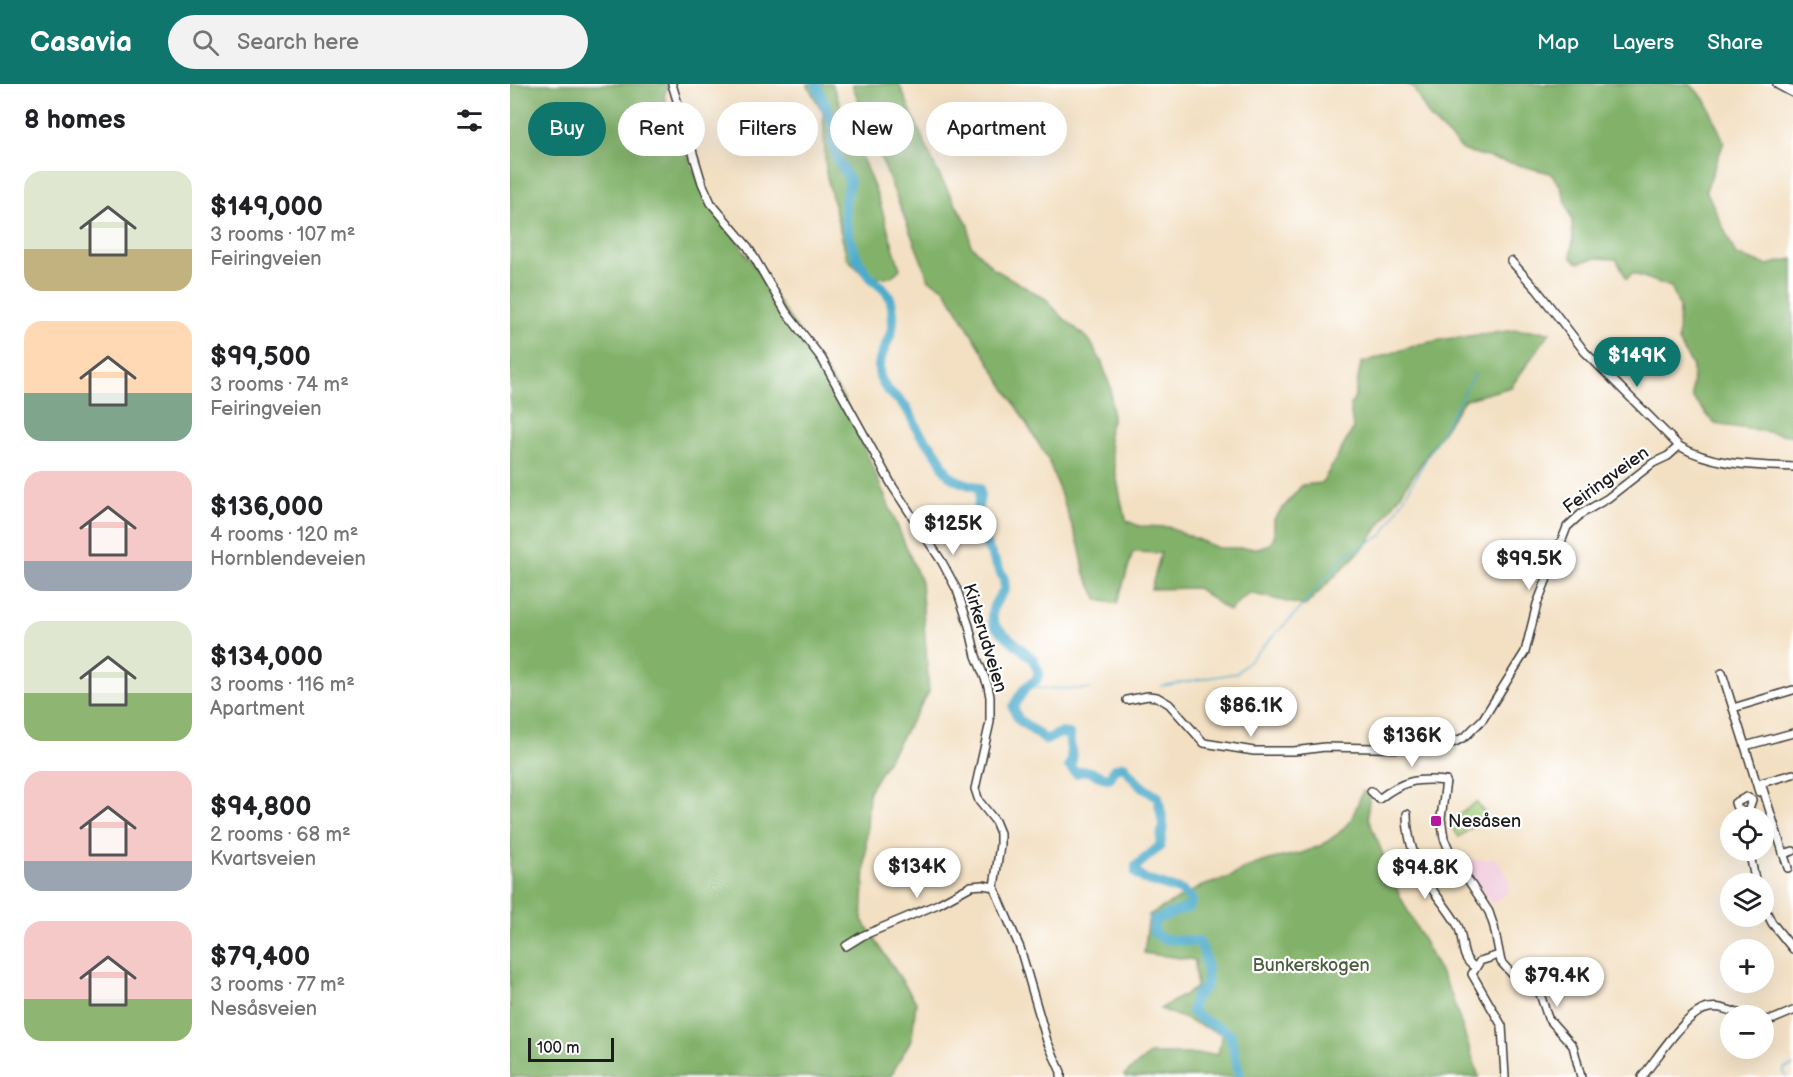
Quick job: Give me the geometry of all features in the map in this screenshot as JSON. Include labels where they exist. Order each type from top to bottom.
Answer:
[{"type":"main road","points":[[1778,84],[1793,92]]},
{"type":"street","name":"Kirkerudveien","points":[[672,84],[702,183],[711,203],[748,247],[786,312],[822,359],[893,488],[942,562],[957,590],[990,697],[990,722],[975,789],[979,801],[995,821],[1000,833],[994,887],[1020,948],[1047,1041],[1061,1072],[1061,1077]]},
{"type":"street","name":"Feiringveien","points":[[1511,261],[1539,291],[1585,352],[1679,446],[1705,458],[1727,463],[1793,467]]},
{"type":"street","name":"Feiringveien","points":[[1127,700],[1148,696],[1157,697],[1169,704],[1204,743],[1254,751],[1294,751],[1325,747],[1422,749],[1455,742],[1466,736],[1483,719],[1525,652],[1537,604],[1567,527],[1581,514],[1608,498],[1679,446]]},
{"type":"street","points":[[1722,674],[1788,868]]},
{"type":"street","points":[[1733,708],[1793,690]]},
{"type":"street","points":[[1745,746],[1793,733]]},
{"type":"street","points":[[1750,807],[1752,800],[1761,790],[1761,783],[1793,774]]},
{"type":"street","points":[[1371,791],[1379,799],[1402,783],[1419,780],[1446,781],[1441,818],[1444,838],[1452,856],[1489,912],[1496,932],[1501,962],[1508,971],[1530,981],[1538,988],[1548,1018],[1573,1046],[1581,1077]]},
{"type":"street","points":[[1737,807],[1736,803],[1748,797],[1752,800]]},
{"type":"street","points":[[1407,814],[1410,845],[1422,872],[1462,936],[1466,959],[1475,967]]},
{"type":"street","points":[[1783,854],[1793,851]]},
{"type":"street","points":[[1422,872],[1452,856]]},
{"type":"street","points":[[846,946],[862,936],[938,904],[971,886],[994,887]]},
{"type":"street","points":[[1774,925],[1793,949]]},
{"type":"street","points":[[1499,955],[1480,961],[1472,974],[1502,1026],[1505,1077]]},
{"type":"street","points":[[1642,1077],[1697,1012],[1720,1009]]},
{"type":"street","points":[[1774,1019],[1793,1011]]},
{"type":"shaded area","points":[[1469,854],[1471,860],[1490,860],[1491,857],[1496,859],[1509,879],[1509,891],[1492,905],[1464,867],[1466,865],[1464,861]]},
{"type":"green space","points":[[510,84],[669,84],[664,96],[666,102],[618,102],[618,156],[688,156],[700,186],[843,397],[921,582],[929,692],[869,791],[862,920],[916,1002],[912,1038],[890,1077],[510,1077]]},
{"type":"green space","points":[[807,84],[832,84],[839,102],[830,102],[830,156],[861,156],[878,197],[900,269],[891,277],[866,278],[847,258],[826,173],[823,113]]},
{"type":"green space","points":[[852,84],[899,84],[907,102],[859,102]]},
{"type":"green space","points":[[1407,84],[1690,84],[1706,101],[1724,142],[1706,190],[1736,255],[1767,265],[1793,259],[1793,436],[1715,424],[1692,397],[1693,367],[1678,341],[1679,306],[1671,287],[1632,273],[1627,279],[1616,259],[1595,258],[1578,263],[1571,257],[1572,220],[1560,185],[1550,173],[1464,151],[1430,118],[1412,86]]},
{"type":"green space","points":[[914,118],[926,146],[926,156],[930,156],[969,225],[970,244],[994,269],[1046,299],[1060,315],[1090,341],[1102,363],[1111,389],[1112,420],[1108,434],[1127,521],[1139,526],[1168,527],[1218,548],[1258,548],[1270,544],[1274,537],[1274,519],[1302,485],[1322,483],[1353,429],[1350,405],[1354,400],[1361,363],[1420,344],[1446,339],[1516,330],[1550,332],[1511,387],[1464,400],[1367,544],[1305,606],[1249,593],[1229,611],[1197,588],[1151,589],[1161,553],[1133,552],[1117,604],[1098,600],[1085,574],[1079,545],[1048,459],[944,288],[929,280],[880,156],[914,156]]},
{"type":"green space","name":"Bunkerskogen","points":[[1363,791],[1369,795],[1369,820],[1399,894],[1450,991],[1479,1077],[1125,1077],[1124,1075],[1150,1054],[1218,1054],[1222,1034],[1160,1009],[1196,988],[1195,960],[1144,953],[1149,915],[1202,886],[1228,878],[1243,869],[1268,860],[1302,853],[1322,845],[1339,833],[1351,820]]},
{"type":"green space","points":[[1476,802],[1487,816],[1459,837],[1449,823]]},
{"type":"waterway","points":[[816,84],[833,124],[834,147],[838,160],[850,181],[845,212],[851,244],[866,272],[890,298],[892,329],[879,364],[881,380],[906,407],[919,432],[934,450],[950,476],[979,488],[976,525],[1004,579],[1005,589],[994,607],[993,622],[1033,659],[1039,673],[1036,680],[1025,688],[1013,707],[1018,719],[1046,740],[1060,733],[1069,734],[1072,760],[1069,766],[1076,773],[1087,771],[1110,778],[1114,769],[1124,766],[1139,784],[1158,797],[1163,824],[1160,846],[1136,866],[1136,873],[1144,879],[1182,891],[1192,900],[1189,907],[1154,920],[1154,933],[1164,939],[1199,942],[1206,963],[1206,986],[1195,997],[1192,1012],[1230,1034],[1240,1077]]},
{"type":"waterway","points":[[1161,686],[1237,673],[1296,613],[1345,555],[1383,535],[1475,373]]},
{"type":"waterway","points":[[1025,688],[1090,689]]},
{"type":"waterway","points":[[1787,1077],[1784,1074],[1784,1068],[1793,1066]]},
{"type":"place","name":"Nesåsen","points":[[1436,821]]}]
